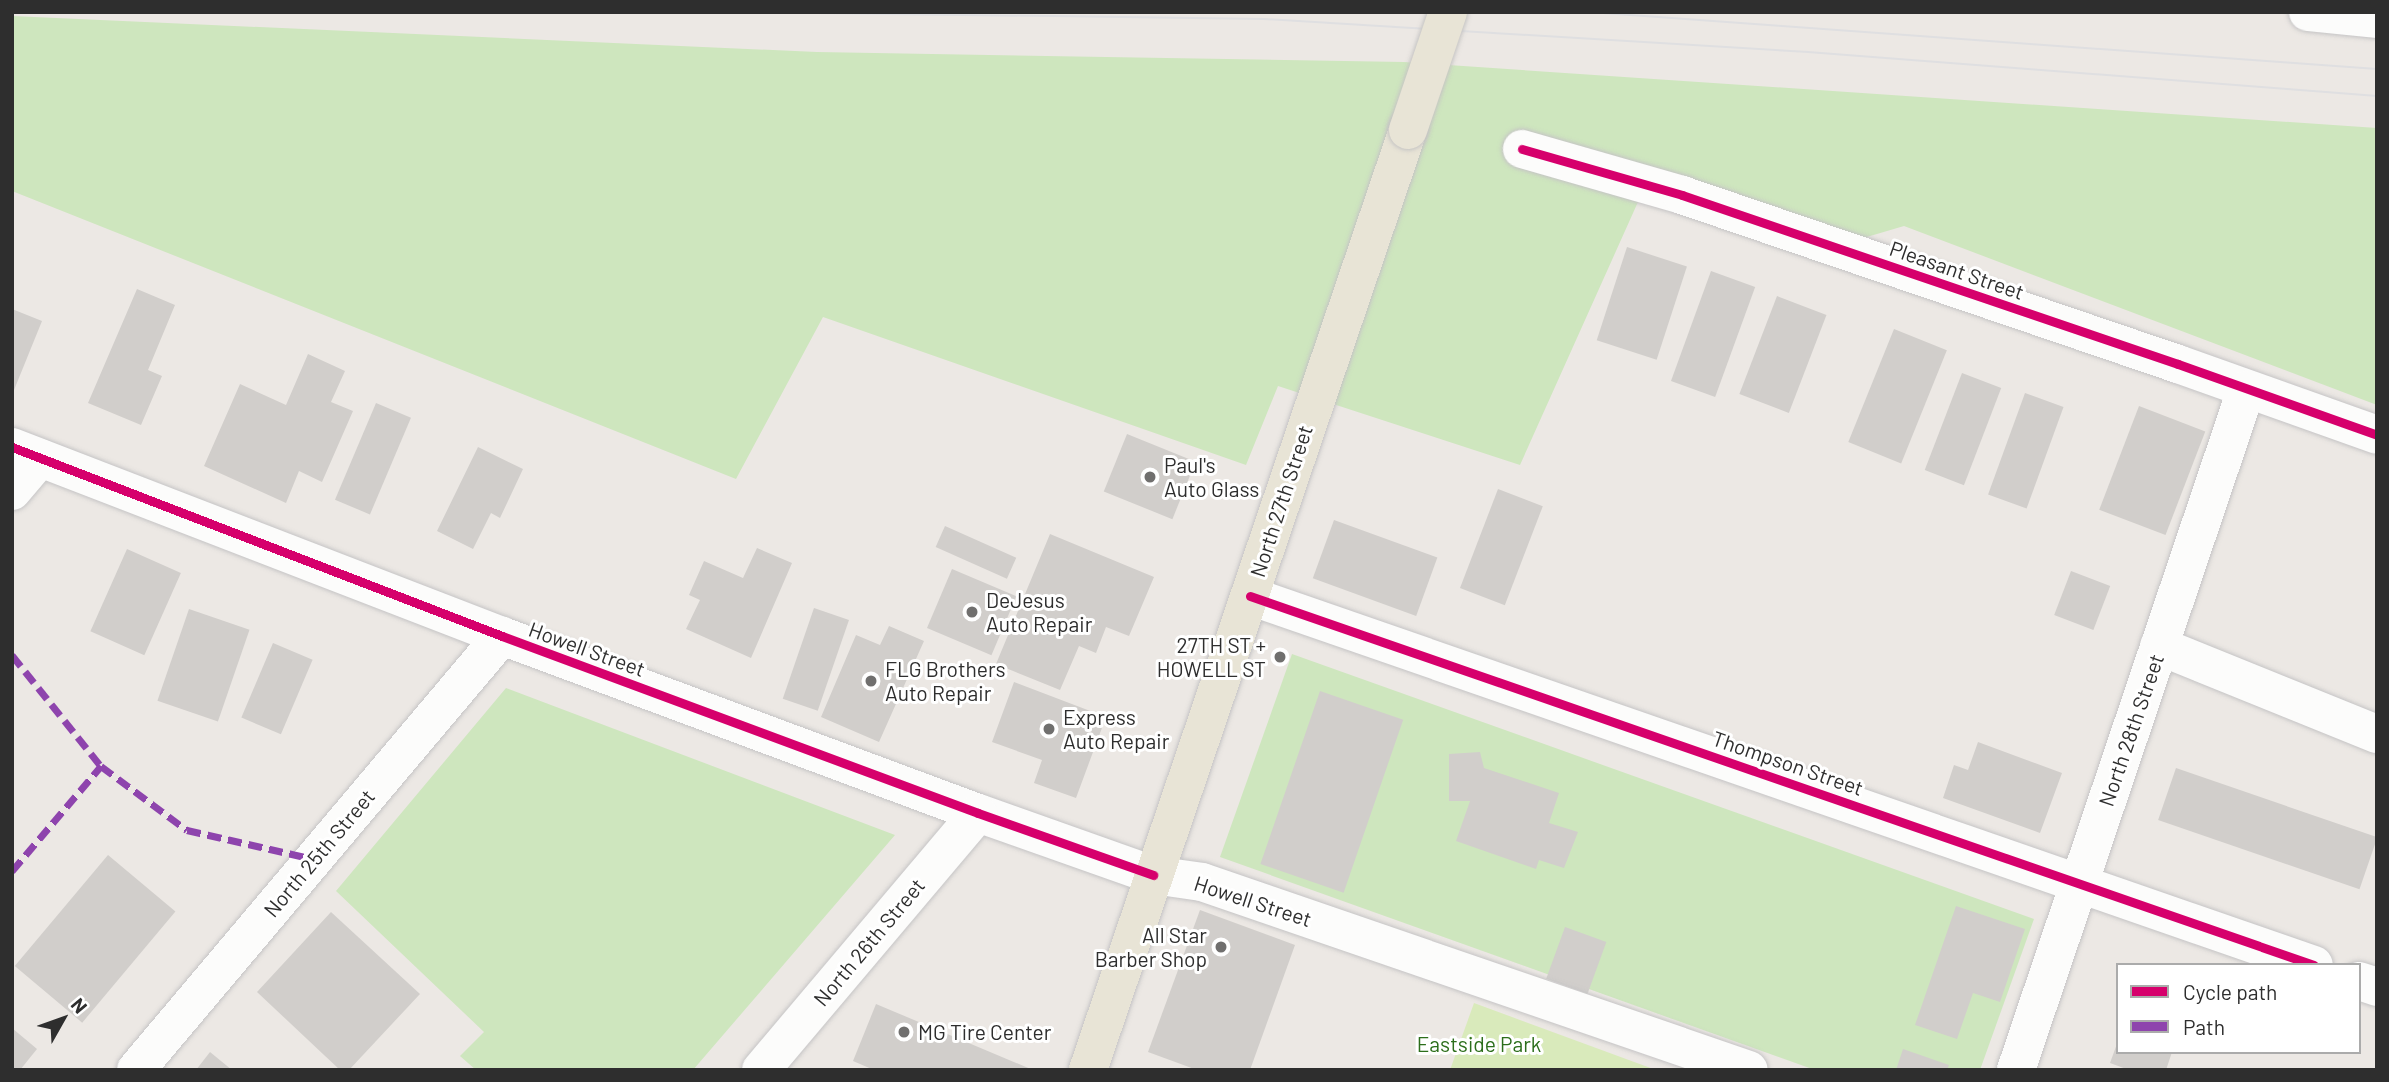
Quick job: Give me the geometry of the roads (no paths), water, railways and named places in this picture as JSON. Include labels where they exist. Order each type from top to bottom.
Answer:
[{"type":"main road","name":"North 27th Street","points":[[1088,1070],[1448,12]]},
{"type":"street","points":[[2308,12],[2377,19]]},
{"type":"street","name":"Pleasant Street","points":[[1522,149],[1682,195],[2166,359],[2377,435]]},
{"type":"street","name":"North 28th Street","points":[[2016,1070],[2246,390]]},
{"type":"street","points":[[12,491],[26,452]]},
{"type":"street","name":"Howell Street","points":[[26,452],[502,636],[978,813],[1153,874],[1202,882],[1749,1070]]},
{"type":"street","name":"Thompson Street","points":[[1250,596],[2308,963]]},
{"type":"street","name":"North 25th Street","points":[[136,1070],[502,636]]},
{"type":"street","points":[[2159,646],[2377,733]]},
{"type":"street","name":"North 26th Street","points":[[761,1070],[978,813]]},
{"type":"tram line","points":[[750,12],[1264,19],[1808,52],[2377,96]]},
{"type":"tram line","points":[[1589,12],[2377,69]]},
{"type":"place","name":"Paul's Auto Glass","points":[[1150,477]]},
{"type":"place","name":"DeJesus Auto Repair","points":[[972,612]]},
{"type":"place","name":"27TH ST + HOWELL ST","points":[[1280,657]]},
{"type":"place","name":"FLG Brothers Auto Repair","points":[[871,681]]},
{"type":"place","name":"Express Auto Repair","points":[[1049,729]]},
{"type":"place","name":"All Star Barber Shop","points":[[1221,947]]},
{"type":"place","name":"MG Tire Center","points":[[904,1032]]},
{"type":"park label","name":"Eastside Park","points":[[1479,1044]]}]
